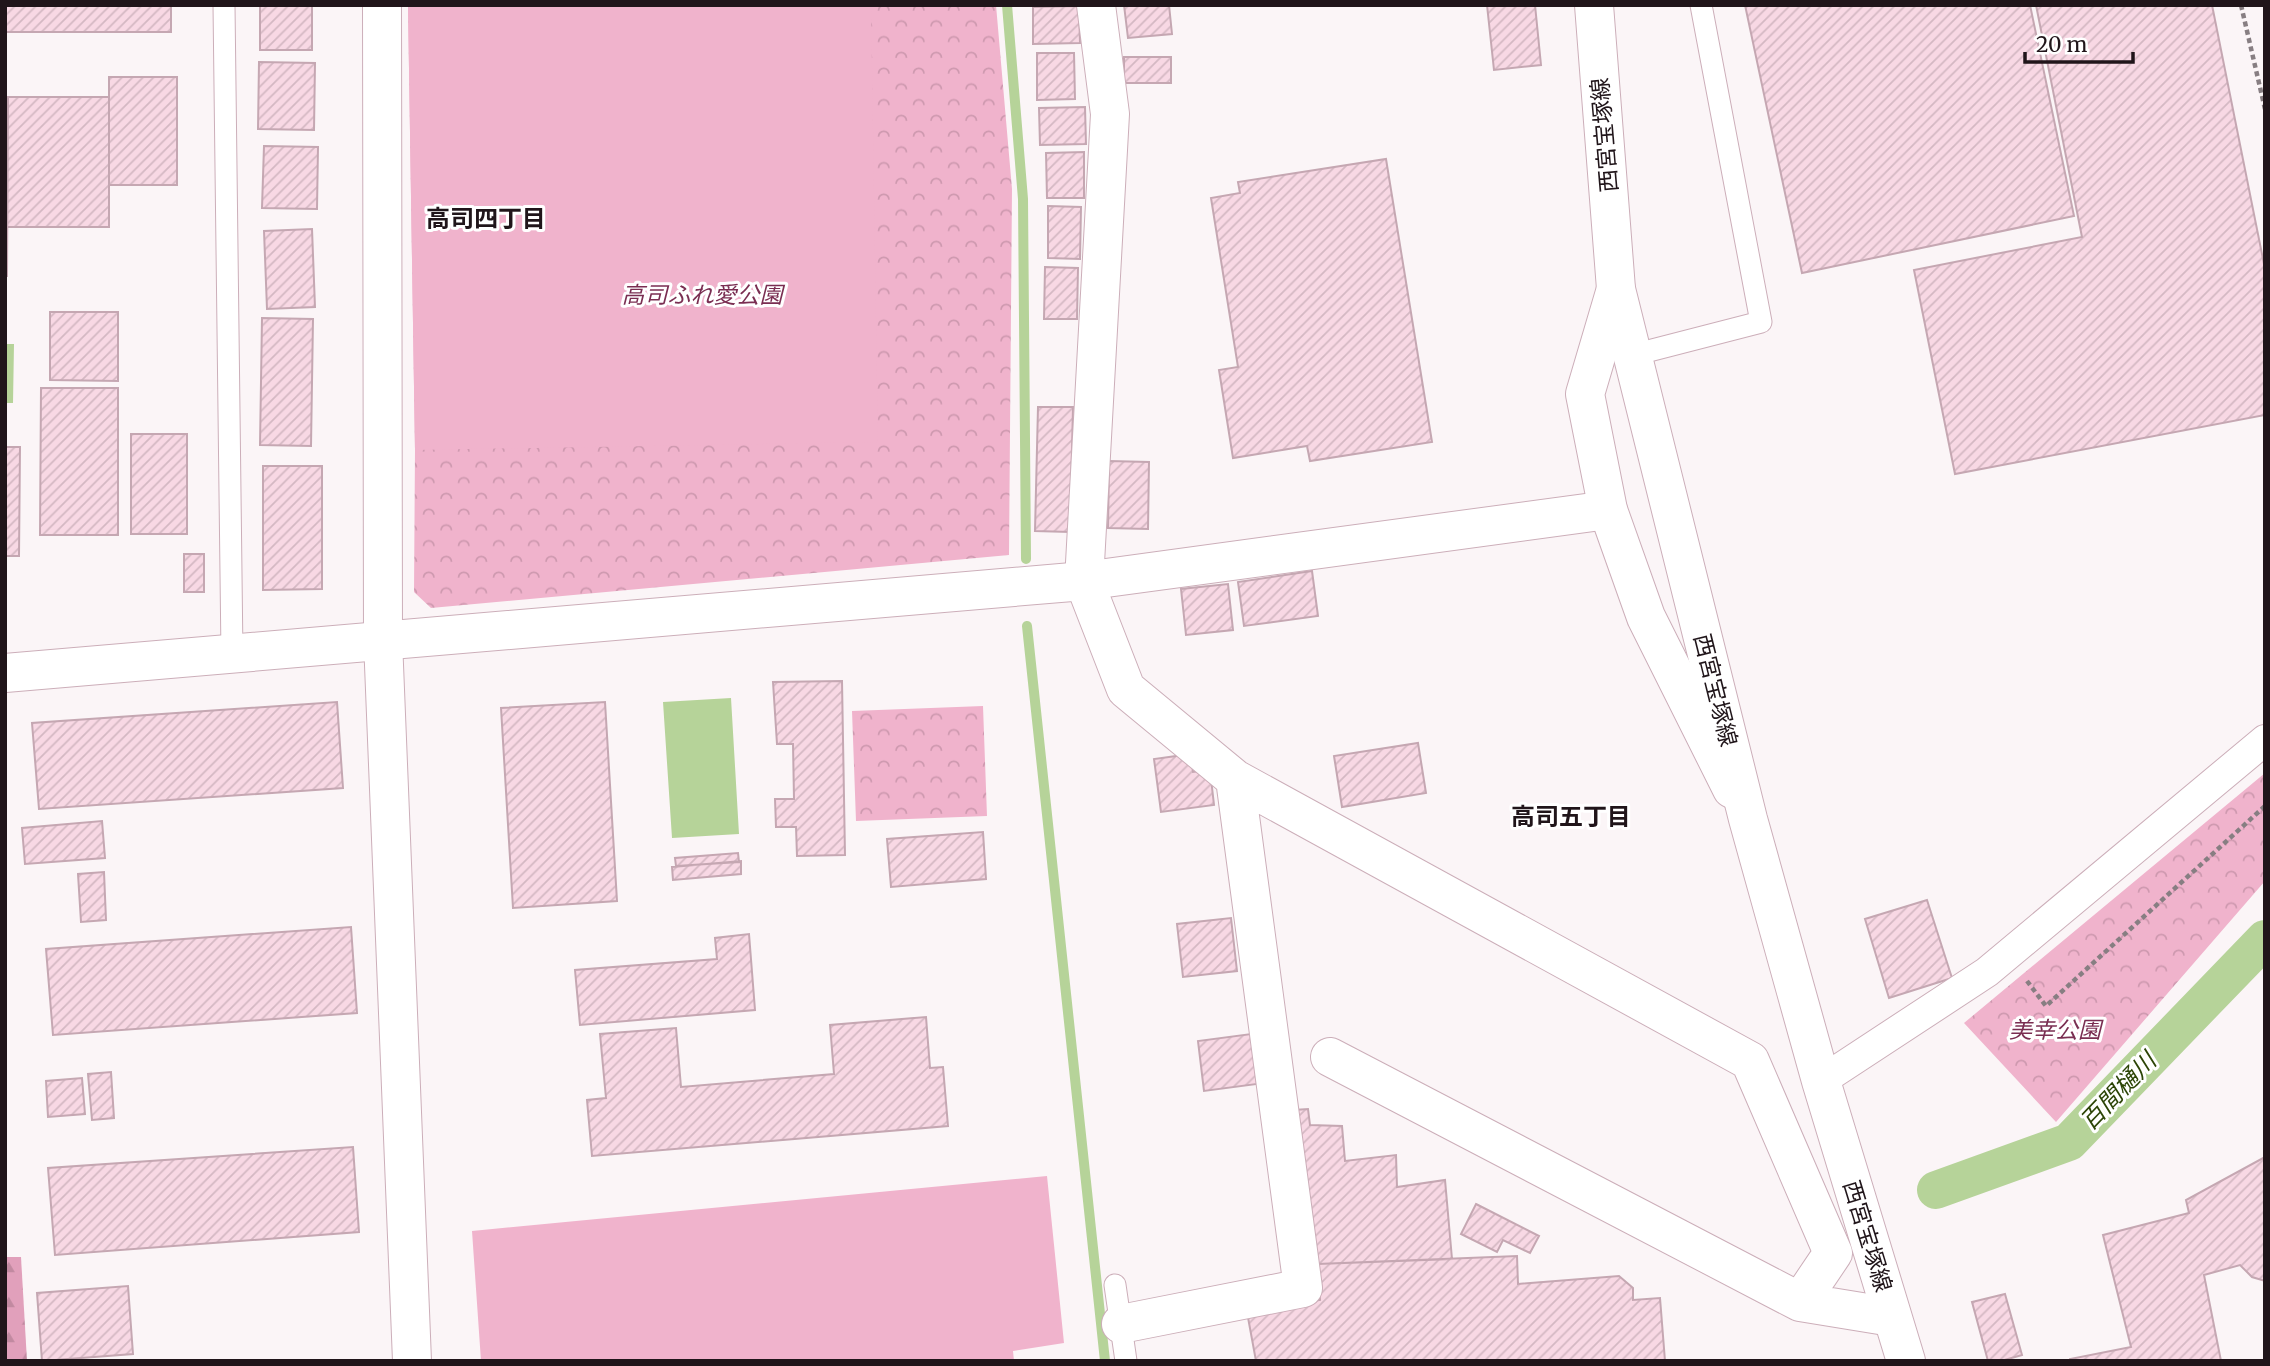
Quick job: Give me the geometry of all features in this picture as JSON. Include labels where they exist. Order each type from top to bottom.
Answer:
[{"type":"street","points":[[382,5],[383,640],[412,1361]]},
{"type":"street","points":[[1097,5],[1110,114],[1084,581],[1126,688],[1236,779],[1750,1060],[1833,1253],[1800,1302]]},
{"type":"street","name":"西宮宝塚線","points":[[1594,5],[1616,289],[1748,819],[1821,1081],[1906,1361]]},
{"type":"street","points":[[1616,289],[1585,394],[1608,510],[1646,617],[1748,819]]},
{"type":"street","points":[[5,673],[1084,581],[1608,510]]},
{"type":"street","points":[[1821,1081],[1987,972],[2265,740]]},
{"type":"street","points":[[1121,1324],[1303,1288],[1236,779]]},
{"type":"street","points":[[1330,1057],[1800,1302],[1892,1317]]},
{"type":"lane","points":[[224,5],[232,655]]},
{"type":"lane","points":[[1633,355],[1761,322],[1701,5]]},
{"type":"lane","points":[[1115,1285],[1126,1361]]},
{"type":"path","points":[[2241,5],[2265,109]]},
{"type":"path","points":[[2007,955],[2046,1006],[2265,806]]},
{"type":"green space","name":"高司ふれ愛公園","points":[[408,5],[996,5],[1012,189],[1009,555],[431,608],[414,592],[415,450]]},
{"type":"green space","points":[[408,5],[871,5],[878,442],[415,450]]},
{"type":"green space","points":[[983,706],[987,816],[856,821],[852,711]]},
{"type":"green space","name":"美幸公園","points":[[2265,773],[2265,881],[2056,1122],[1964,1023]]},
{"type":"green space","points":[[1047,1176],[1064,1343],[1013,1351],[1014,1361],[481,1361],[472,1231]]},
{"type":"green space","points":[[5,1257],[21,1257],[27,1361],[5,1361]]},
{"type":"shaded area","points":[[5,344],[14,344],[13,403],[5,403]]},
{"type":"shaded area","points":[[731,698],[739,834],[672,838],[663,702]]},
{"type":"building","points":[[5,5],[171,5],[171,32],[5,32]]},
{"type":"building","points":[[260,5],[312,5],[312,50],[260,50]]},
{"type":"building","points":[[1124,5],[1169,5],[1172,34],[1128,38]]},
{"type":"building","points":[[1487,5],[1535,5],[1541,65],[1494,70]]},
{"type":"building","points":[[1745,5],[2030,5],[2074,216],[1802,273]]},
{"type":"building","points":[[2036,5],[2212,5],[2265,269],[2265,415],[1955,474],[1914,270],[2082,237]]},
{"type":"building","points":[[1079,6],[1080,43],[1033,44],[1033,7]]},
{"type":"building","points":[[1037,53],[1074,53],[1075,99],[1037,100]]},
{"type":"building","points":[[1124,57],[1171,57],[1171,83],[1124,83]]},
{"type":"building","points":[[259,62],[315,63],[314,130],[258,129]]},
{"type":"building","points":[[109,77],[177,77],[177,185],[109,185]]},
{"type":"building","points":[[5,97],[8,97],[7,276],[5,276]]},
{"type":"building","points":[[8,97],[109,97],[109,227],[7,227]]},
{"type":"building","points":[[1085,107],[1086,144],[1040,145],[1039,108]]},
{"type":"building","points":[[264,146],[318,147],[317,209],[262,208]]},
{"type":"building","points":[[1084,152],[1084,198],[1047,198],[1046,153]]},
{"type":"building","points":[[1386,159],[1432,442],[1310,461],[1307,446],[1233,458],[1219,370],[1238,367],[1211,198],[1240,193],[1238,182]]},
{"type":"building","points":[[1048,206],[1081,207],[1080,259],[1048,258]]},
{"type":"building","points":[[312,229],[315,307],[267,309],[264,231]]},
{"type":"building","points":[[1045,267],[1078,268],[1077,319],[1044,319]]},
{"type":"building","points":[[50,312],[118,312],[118,381],[50,380]]},
{"type":"building","points":[[262,318],[313,319],[311,446],[260,445]]},
{"type":"building","points":[[41,388],[118,388],[118,535],[40,535]]},
{"type":"building","points":[[1038,407],[1073,407],[1070,532],[1035,531]]},
{"type":"building","points":[[131,434],[187,434],[187,534],[131,534]]},
{"type":"building","points":[[5,447],[20,447],[19,556],[5,556]]},
{"type":"building","points":[[1109,461],[1149,462],[1148,529],[1108,528]]},
{"type":"building","points":[[263,466],[322,466],[322,589],[263,590]]},
{"type":"building","points":[[184,554],[204,554],[204,592],[184,592]]},
{"type":"building","points":[[1312,571],[1318,616],[1244,626],[1238,582]]},
{"type":"building","points":[[1228,584],[1233,630],[1186,635],[1181,589]]},
{"type":"building","points":[[842,681],[845,855],[797,856],[796,827],[776,827],[775,799],[794,799],[793,744],[777,744],[773,682]]},
{"type":"building","points":[[337,702],[343,788],[39,809],[32,723]]},
{"type":"building","points":[[605,702],[617,901],[513,908],[501,708]]},
{"type":"building","points":[[1418,743],[1426,793],[1342,807],[1334,756]]},
{"type":"building","points":[[1191,754],[1193,772],[1210,770],[1214,805],[1161,812],[1154,759]]},
{"type":"building","points":[[102,821],[105,858],[25,864],[22,828]]},
{"type":"building","points":[[983,832],[986,879],[891,887],[887,839]]},
{"type":"building","points":[[738,853],[739,862],[676,866],[675,858]]},
{"type":"building","points":[[741,861],[741,874],[673,880],[672,867]]},
{"type":"building","points":[[104,872],[106,920],[81,922],[78,874]]},
{"type":"building","points":[[1927,900],[1952,978],[1889,998],[1865,919]]},
{"type":"building","points":[[1231,918],[1237,971],[1183,977],[1177,924]]},
{"type":"building","points":[[351,927],[357,1013],[53,1035],[46,949]]},
{"type":"building","points":[[749,934],[755,1010],[580,1025],[575,970],[717,959],[715,938]]},
{"type":"building","points":[[926,1017],[930,1068],[943,1067],[948,1126],[592,1156],[587,1100],[606,1098],[600,1034],[676,1028],[681,1087],[834,1074],[830,1025]]},
{"type":"building","points":[[1251,1034],[1257,1084],[1204,1091],[1198,1041]]},
{"type":"building","points":[[111,1072],[114,1118],[92,1120],[88,1074]]},
{"type":"building","points":[[82,1078],[85,1114],[48,1117],[46,1081]]},
{"type":"building","points":[[1308,1109],[1310,1125],[1342,1126],[1345,1161],[1396,1155],[1397,1187],[1445,1180],[1452,1259],[1318,1264],[1294,1110]]},
{"type":"building","points":[[353,1147],[359,1232],[55,1255],[48,1168]]},
{"type":"building","points":[[2265,1157],[2265,1281],[2252,1277],[2240,1265],[2204,1275],[2221,1361],[2070,1361],[2131,1347],[2103,1235],[2189,1213],[2186,1200]]},
{"type":"building","points":[[1476,1204],[1539,1236],[1530,1253],[1503,1240],[1497,1252],[1461,1234]]},
{"type":"building","points":[[1517,1256],[1518,1284],[1619,1276],[1633,1288],[1633,1300],[1660,1298],[1665,1361],[1256,1361],[1247,1312],[1320,1300],[1318,1264]]},
{"type":"building","points":[[128,1286],[133,1354],[42,1361],[37,1293]]},
{"type":"building","points":[[2005,1294],[2022,1355],[2001,1361],[1988,1361],[1972,1302]]},
{"type":"waterway","points":[[1007,5],[1023,199],[1026,559]]},
{"type":"waterway","points":[[1027,626],[1105,1361]]},
{"type":"waterway","name":"百間樋川","points":[[1936,1190],[2069,1142],[2265,939]]},
{"type":"district","name":"高司四丁目","points":[[486,218]]},
{"type":"district","name":"高司五丁目","points":[[1571,816]]}]
